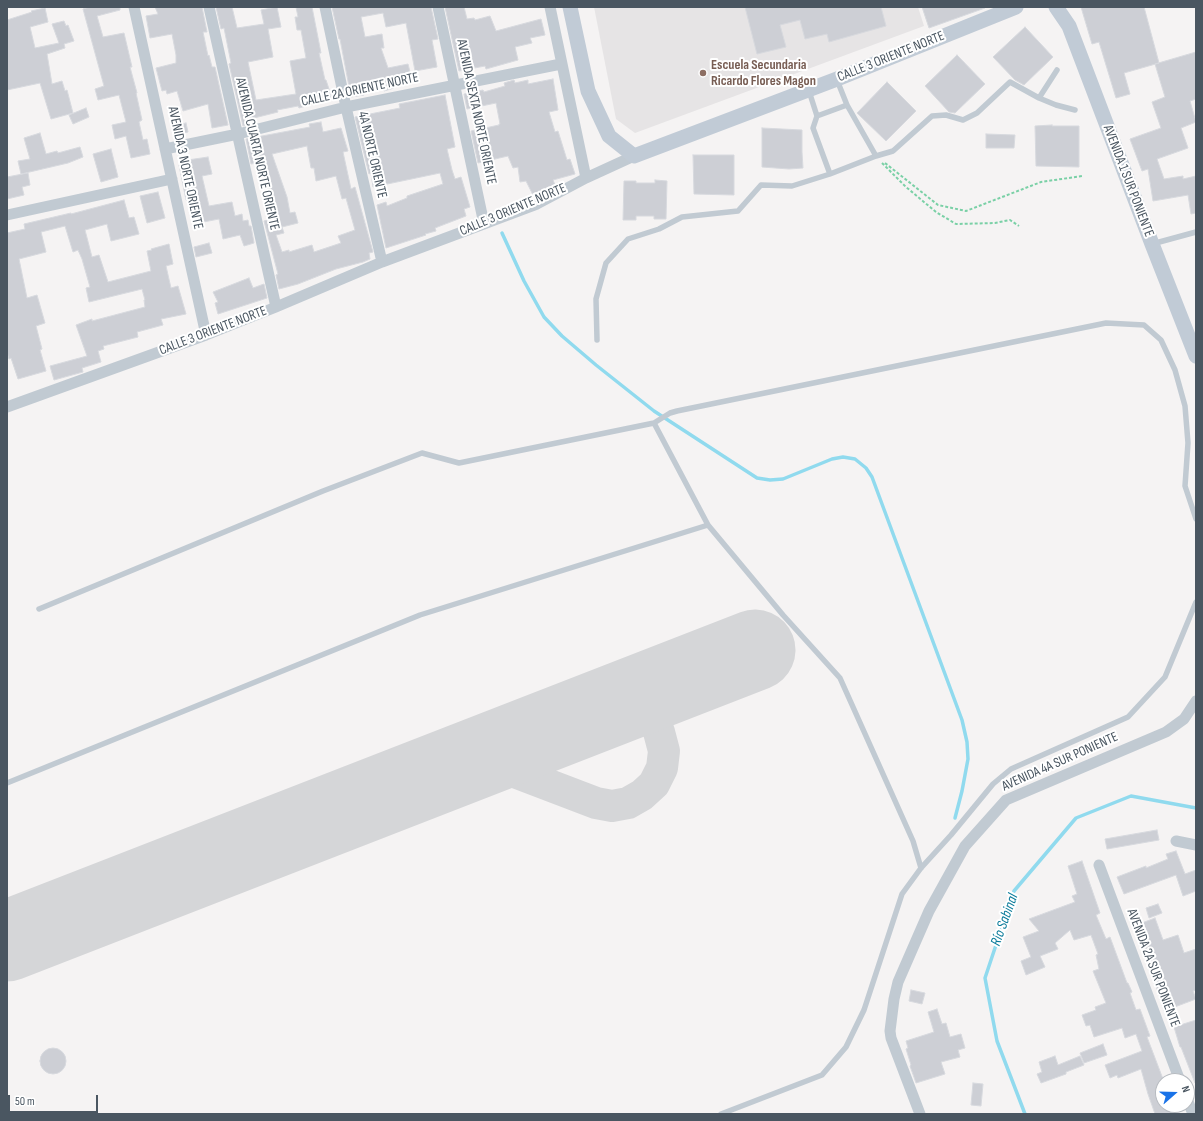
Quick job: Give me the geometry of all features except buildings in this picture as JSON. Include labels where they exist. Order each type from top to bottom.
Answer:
[{"type":"street","name":"AVENIDA 3 NORTE ORIENTE","points":[[134,7],[206,335]]},
{"type":"street","name":"AVENIDA CUARTA NORTE ORIENTE","points":[[209,7],[276,307]]},
{"type":"street","name":"4A NORTE ORIENTE","points":[[325,7],[346,107],[382,262]]},
{"type":"street","name":"AVENIDA SEXTA NORTE ORIENTE","points":[[438,7],[484,224]]},
{"type":"street","points":[[550,7],[586,178]]},
{"type":"street","points":[[570,7],[588,91],[609,136],[634,156]]},
{"type":"street","name":"CALLE 3 ORIENTE NORTE","points":[[7,407],[206,335],[382,262],[484,224],[498,217],[537,204],[586,178],[634,156],[837,79],[1016,7]]},
{"type":"street","name":"AVENIDA 1 SUR PONIENTE","points":[[1056,7],[1069,26],[1196,356]]},
{"type":"street","name":"CALLE 2A ORIENTE NORTE","points":[[165,149],[238,134],[346,107],[561,64]]},
{"type":"street","points":[[7,215],[172,179]]},
{"type":"street","name":"AVENIDA 4A SUR PONIENTE","points":[[920,1114],[891,1038],[890,1031],[894,999],[898,982],[929,911],[965,846],[1006,800],[1166,732],[1184,719],[1196,701]]},
{"type":"street","points":[[1176,841],[1196,845]]},
{"type":"street","name":"AVENIDA 2A SUR PONIENTE","points":[[1099,865],[1177,1073]]},
{"type":"lane","points":[[1039,98],[1057,70]]},
{"type":"lane","points":[[837,79],[847,105],[876,156]]},
{"type":"lane","points":[[597,340],[596,300],[606,263],[628,239],[660,229],[682,217],[738,211],[761,185],[792,186],[893,151],[932,116],[946,115],[963,120],[977,113],[1010,82],[1039,98],[1056,105],[1075,110]]},
{"type":"lane","points":[[808,90],[817,116],[813,128],[830,174]]},
{"type":"lane","points":[[817,116],[847,105]]},
{"type":"lane","points":[[1152,244],[1196,232]]},
{"type":"lane","points":[[39,609],[323,491],[422,453],[459,463],[655,422],[670,413],[677,411],[1106,323],[1144,325],[1161,340],[1174,370],[1185,406],[1188,443],[1185,486],[1196,519]]},
{"type":"lane","points":[[655,422],[708,525],[783,614],[840,678],[913,841],[921,868]]},
{"type":"lane","points":[[7,783],[420,616],[708,525]]},
{"type":"lane","points":[[721,1114],[822,1075],[846,1047],[864,1010],[902,894],[921,868],[951,835],[993,784],[1011,769],[1128,717],[1165,677],[1196,602]]},
{"type":"path","points":[[876,156],[938,205],[966,211],[1041,182],[1082,176]]},
{"type":"path","points":[[876,156],[912,192],[936,212],[956,224],[995,223],[1010,220],[1019,226]]},
{"type":"shaded area","name":"Escuela Secundaria Ricardo Flores Magon","points":[[594,7],[918,7],[924,26],[635,133],[616,119]]},
{"type":"waterway","points":[[502,233],[524,281],[544,317],[562,336],[654,411],[757,478],[770,480],[783,479],[832,459],[843,457],[855,459],[866,468],[872,477],[962,720],[967,742],[968,759],[955,818]]},
{"type":"waterway","name":"Río Sabinal","points":[[1025,1114],[997,1041],[985,978],[1014,891],[1076,818],[1131,796],[1196,808]]},
{"type":"taxiway","points":[[478,758],[596,803],[612,806],[628,803],[642,795],[654,784],[662,768],[664,751],[659,732],[641,695]]},
{"type":"runway","points":[[7,941],[755,650]]},
{"type":"place","name":"Escuela Secundaria Ricardo Flores Magon","points":[[703,73]]}]
